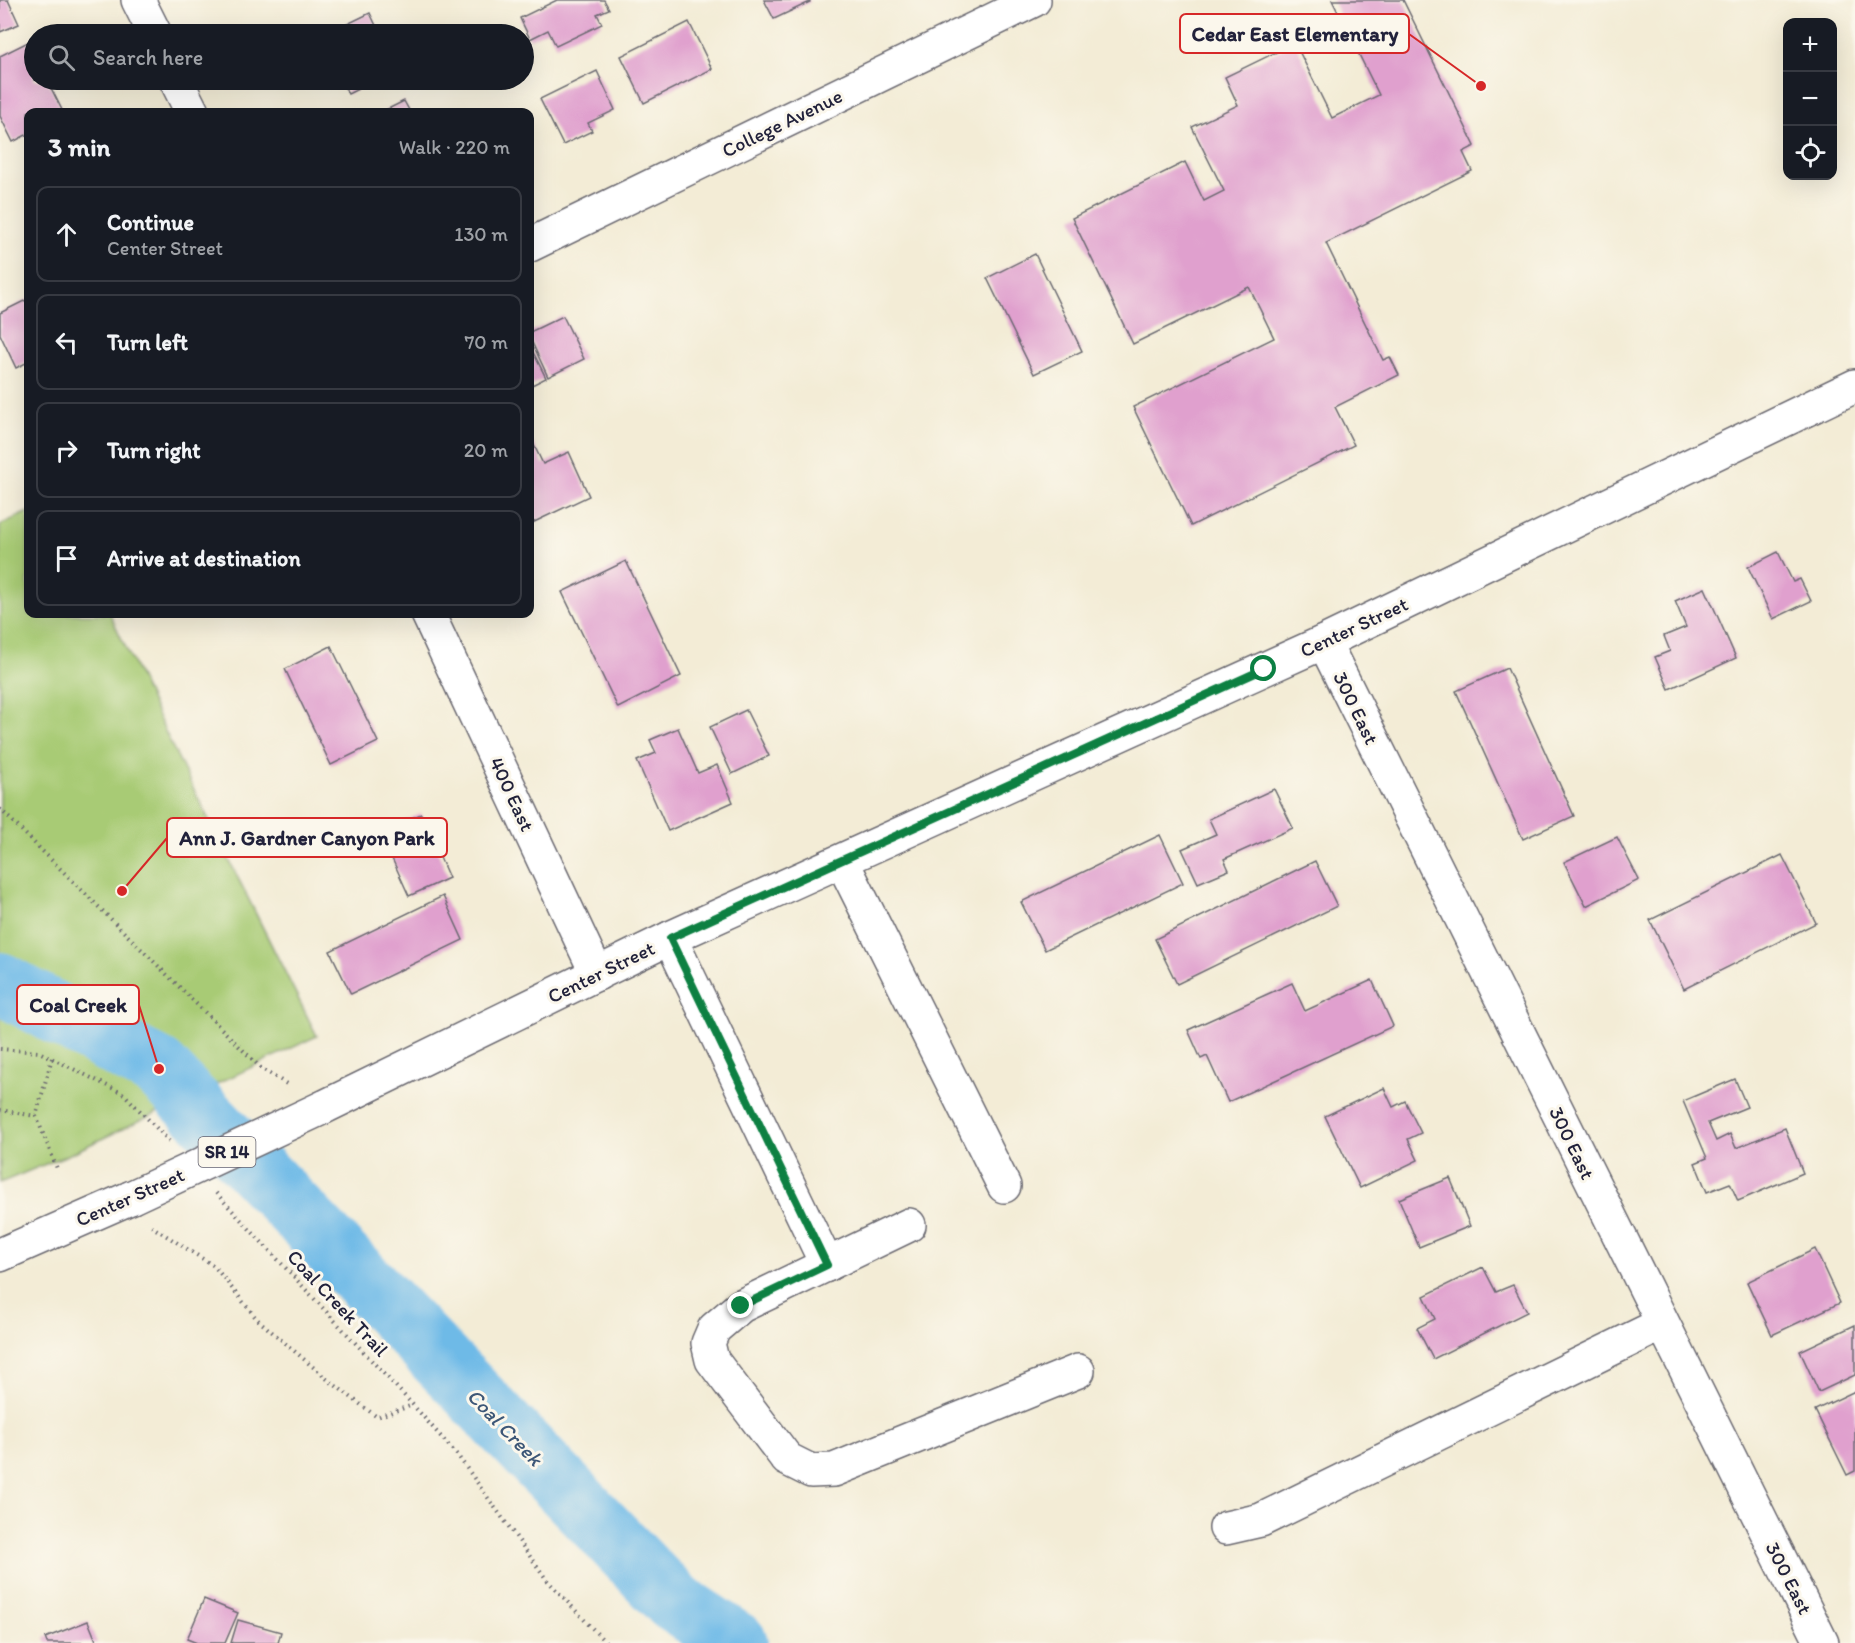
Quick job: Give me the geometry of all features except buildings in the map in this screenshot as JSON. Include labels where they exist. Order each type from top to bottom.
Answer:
[{"type":"street","points":[[138,0],[150,24]]},
{"type":"street","name":"College Avenue","points":[[534,244],[1027,1]]},
{"type":"street","points":[[181,90],[190,108]]},
{"type":"street","name":"Center Street","points":[[0,1255],[123,1201],[324,1107],[670,938],[1324,642],[1855,386]]},
{"type":"street","name":"400 East","points":[[430,618],[597,974]]},
{"type":"street","name":"300 East","points":[[1324,642],[1822,1643]]},
{"type":"street","points":[[842,861],[1004,1186]]},
{"type":"street","points":[[670,938],[827,1265]]},
{"type":"street","points":[[909,1225],[741,1306],[714,1329],[708,1343],[712,1360],[787,1459],[811,1471],[834,1470],[1078,1371]]},
{"type":"street","points":[[1226,1528],[1261,1520],[1662,1324]]},
{"type":"path","points":[[0,809],[262,1069],[324,1107]]},
{"type":"path","points":[[0,1049],[39,1052],[124,1094],[172,1146]]},
{"type":"path","points":[[52,1058],[36,1116],[58,1171]]},
{"type":"path","points":[[0,1110],[36,1116]]},
{"type":"path","name":"Coal Creek Trail","points":[[212,1189],[458,1456],[547,1580],[606,1643]]},
{"type":"path","points":[[123,1201],[214,1266],[257,1319],[327,1379],[377,1417],[413,1405]]},
{"type":"green space","points":[[24,514],[24,618],[112,618],[172,746],[317,1036],[70,1154],[0,1183],[0,525]]},
{"type":"waterway","name":"Coal Creek","points":[[0,983],[159,1069],[673,1601],[737,1643]]},
{"type":"place","name":"Cedar East Elementary","points":[[1481,86]]},
{"type":"place","name":"Ann J. Gardner Canyon Park","points":[[122,891]]},
{"type":"place","name":"Coal Creek","points":[[159,1069]]},
{"type":"route","points":[[741,1306],[827,1265],[670,938],[1264,669]]}]
